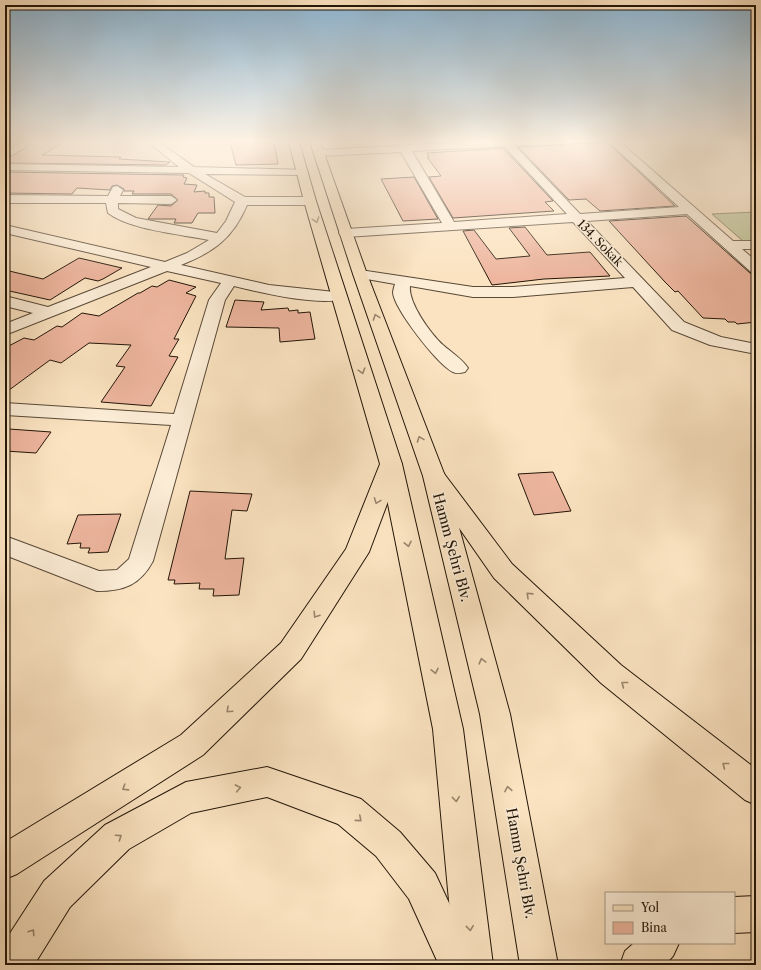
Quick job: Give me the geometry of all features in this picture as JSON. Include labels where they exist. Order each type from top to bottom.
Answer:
[{"type":"main road","points":[[306,187],[391,464],[448,729],[474,965]]},
{"type":"main road","name":"Hamm Şehri Blv.","points":[[331,187],[360,274],[434,476],[495,714],[539,965]]},
{"type":"main road","points":[[5,862],[192,745],[292,651],[357,552],[391,464]]},
{"type":"main road","points":[[434,476],[503,571],[611,674],[756,789]]},
{"type":"main road","points":[[12,965],[57,894],[117,837],[186,798],[267,782],[349,810],[388,844],[422,886],[459,965]]},
{"type":"main road","points":[[735,916],[756,914]]},
{"type":"main road","points":[[639,965],[659,944]]},
{"type":"street","points":[[119,187],[112,200],[112,210],[120,216],[140,222],[220,238]]},
{"type":"street","points":[[220,187],[242,201],[310,201]]},
{"type":"street","points":[[428,187],[450,226]]},
{"type":"street","name":"134. Sokak","points":[[548,187],[678,326],[695,336],[716,342],[756,349]]},
{"type":"street","points":[[665,187],[756,269]]},
{"type":"street","points":[[5,199],[171,200]]},
{"type":"street","points":[[5,330],[169,267],[192,256],[220,238],[231,227],[242,201]]},
{"type":"street","points":[[346,233],[690,210]]},
{"type":"street","points":[[5,229],[283,293],[339,296]]},
{"type":"street","points":[[729,245],[756,245]]},
{"type":"street","points":[[360,274],[474,292],[513,292],[636,282]]},
{"type":"street","points":[[402,280],[401,294],[412,316],[435,348],[458,368]]},
{"type":"street","points":[[5,545],[97,581],[116,580],[130,574],[141,561],[217,300],[223,290],[231,282]]},
{"type":"street","points":[[5,301],[50,313]]},
{"type":"street","points":[[5,409],[182,420]]},
{"type":"green space","points":[[756,212],[756,241],[744,242],[712,214]]},
{"type":"building","points":[[5,187],[111,187],[110,190],[77,188],[72,194],[5,193]]},
{"type":"building","points":[[121,187],[196,187],[194,192],[205,191],[205,193],[209,193],[209,197],[214,197],[215,213],[198,213],[192,223],[174,223],[176,219],[148,219],[158,205],[171,206],[178,200],[171,194],[132,194],[134,191],[124,191],[124,189]]},
{"type":"building","points":[[385,187],[420,187],[438,219],[403,221]]},
{"type":"building","points":[[435,187],[540,187],[553,201],[545,202],[554,211],[453,218]]},
{"type":"building","points":[[557,187],[655,187],[675,206],[600,211],[586,199],[569,200]]},
{"type":"building","points":[[686,216],[750,273],[756,276],[756,322],[737,324],[735,322],[728,322],[725,319],[703,318],[678,291],[675,292],[665,282],[609,221]]},
{"type":"building","points":[[525,227],[547,255],[590,252],[610,276],[544,279],[492,285],[463,231],[474,230],[496,259],[530,256],[509,228]]},
{"type":"building","points":[[79,258],[122,268],[98,281],[85,278],[50,300],[5,290],[5,270],[43,279]]},
{"type":"building","points":[[169,280],[196,287],[186,293],[196,296],[174,339],[179,339],[169,356],[178,357],[151,406],[101,402],[125,367],[116,366],[131,345],[89,343],[61,363],[50,360],[5,393],[5,348],[24,338],[34,340],[57,326],[62,327],[82,313],[99,316],[138,293],[152,286],[157,287]]},
{"type":"building","points":[[235,300],[264,302],[261,310],[288,308],[289,311],[298,310],[298,313],[310,312],[315,339],[280,342],[279,328],[226,327]]},
{"type":"building","points":[[9,429],[51,432],[36,453],[5,451],[5,434]]},
{"type":"building","points":[[553,472],[571,511],[534,515],[518,474]]},
{"type":"building","points":[[190,491],[252,494],[247,511],[232,510],[225,559],[244,558],[239,595],[213,596],[214,589],[199,589],[200,583],[174,584],[175,580],[168,580]]},
{"type":"building","points":[[121,514],[108,552],[88,553],[90,548],[80,548],[81,543],[67,544],[78,515]]}]
